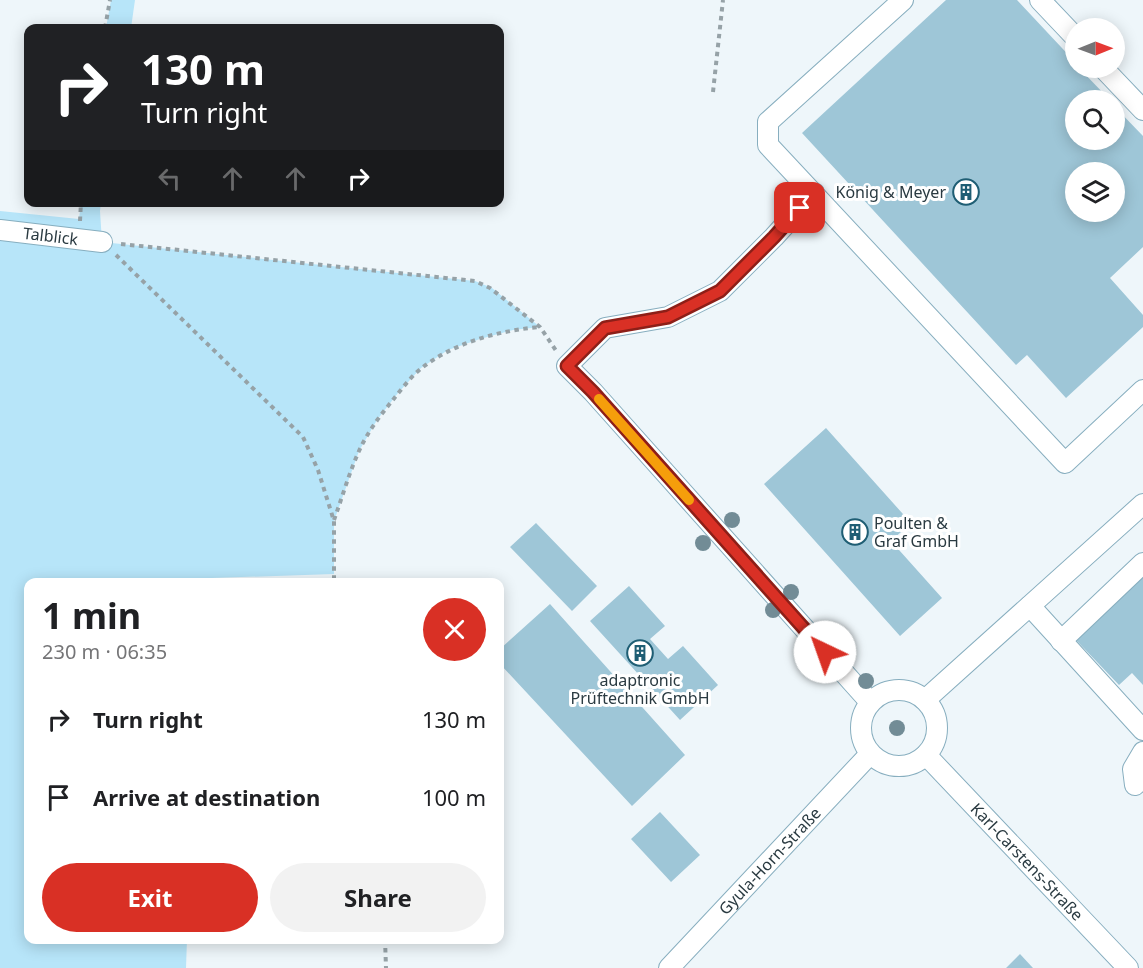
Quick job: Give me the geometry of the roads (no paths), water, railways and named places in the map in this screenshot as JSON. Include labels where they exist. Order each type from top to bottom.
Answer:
[{"type":"street","points":[[903,0],[768,122],[768,145],[1065,463],[1143,390]]},
{"type":"street","points":[[1040,0],[1065,26]]},
{"type":"street","points":[[1113,78],[1143,110]]},
{"type":"street","points":[[814,193],[720,291],[668,317],[605,328],[567,366],[870,702]]},
{"type":"street","name":"Talblick","points":[[0,230],[102,242]]},
{"type":"street","points":[[925,700],[1143,504]]},
{"type":"street","points":[[1061,641],[1143,563]]},
{"type":"street","points":[[1030,606],[1143,730]]},
{"type":"street","points":[[895,690],[908,691],[925,700],[935,715],[937,729],[935,742],[926,755],[907,766],[893,766],[881,762],[870,754],[861,734],[861,722],[870,702],[882,694],[895,690]]},
{"type":"street","points":[[1135,785],[1133,769],[1143,752]]},
{"type":"street","name":"Gyula-Horn-Straße","points":[[669,968],[870,754]]},
{"type":"street","name":"Karl-Carstens-Straße","points":[[926,755],[1128,968]]},
{"type":"place","name":"König & Meyer","points":[[966,192]]},
{"type":"place","name":"Poulten & Graf GmbH","points":[[855,532]]},
{"type":"place","name":"adaptronic Prüftechnik GmbH","points":[[640,653]]}]
